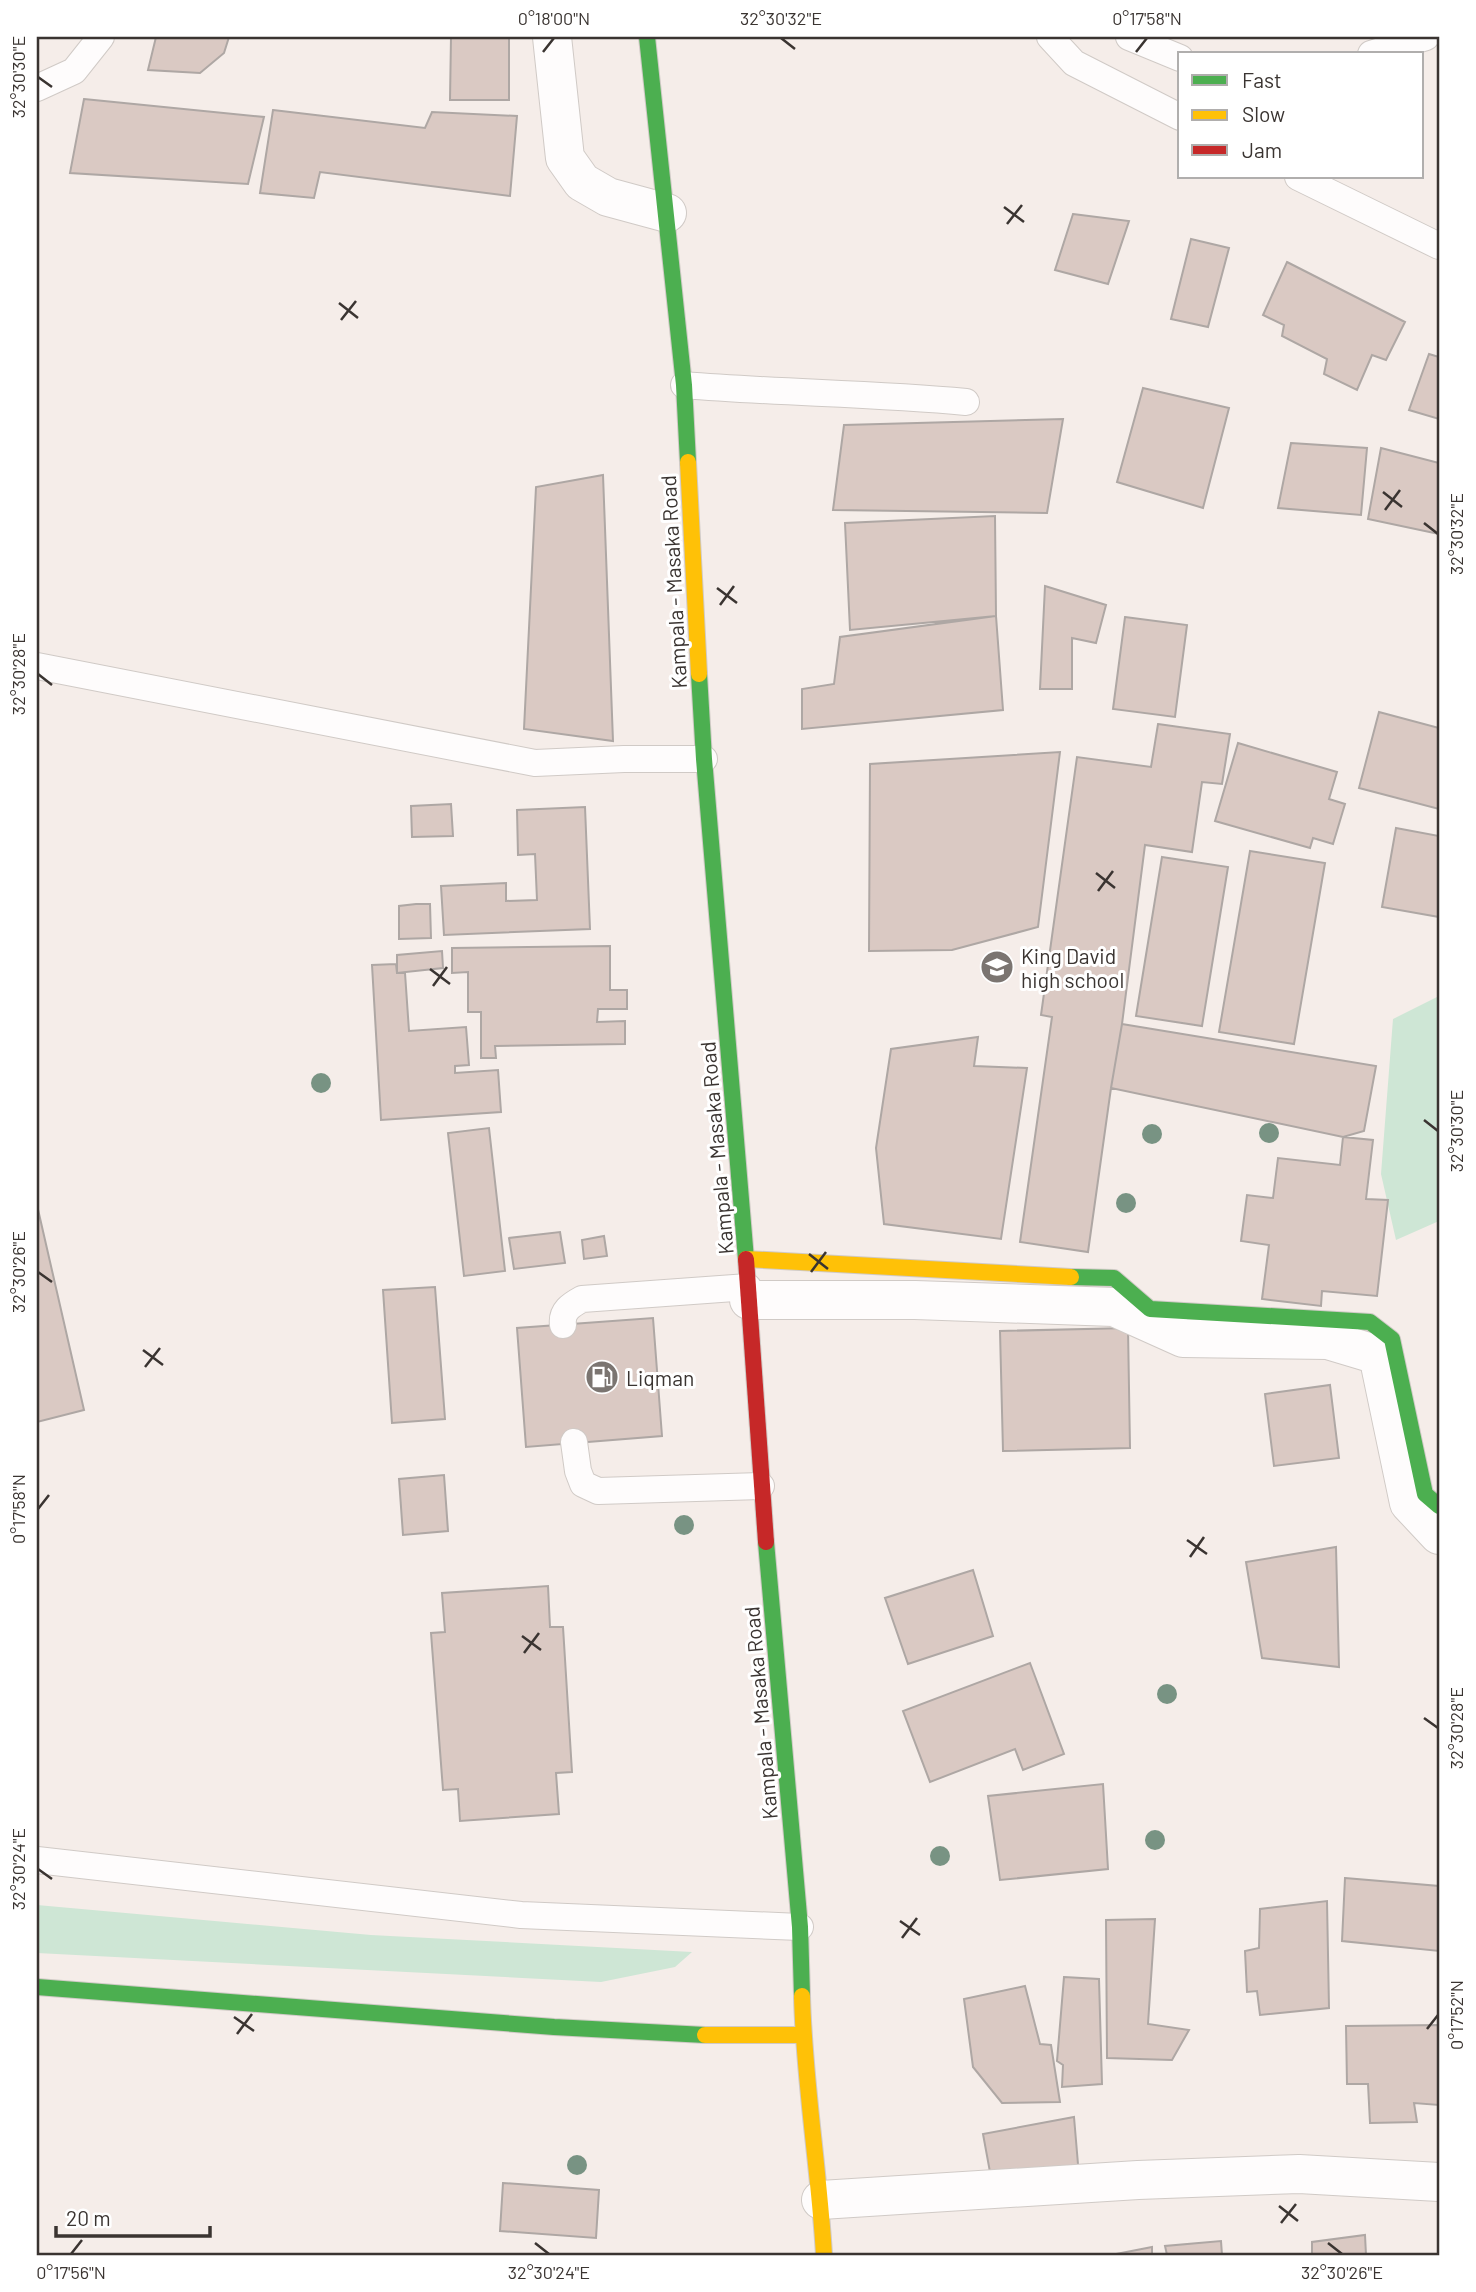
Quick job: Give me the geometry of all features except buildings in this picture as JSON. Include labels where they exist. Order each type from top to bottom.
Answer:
[{"type":"main road","name":"Kampala - Masaka Road","points":[[646,37],[684,385],[704,759],[749,1293],[761,1486],[800,1927],[803,2035],[821,2200],[824,2255]]},
{"type":"main road","points":[[746,1259],[1114,1278],[1150,1309],[1370,1322],[1392,1339],[1424,1494],[1439,1506]]},
{"type":"main road","points":[[37,1987],[554,2027],[695,2035],[803,2035]]},
{"type":"street","points":[[552,37],[565,158],[582,182],[608,197],[667,213]]},
{"type":"street","points":[[749,1293],[1114,1307],[1183,1338],[1328,1340],[1378,1355],[1409,1503],[1439,1535]]},
{"type":"street","points":[[821,2200],[1138,2180],[1299,2174],[1439,2182]]},
{"type":"lane","points":[[37,88],[74,71],[100,37]]},
{"type":"lane","points":[[1050,37],[1074,62],[1178,116]]},
{"type":"lane","points":[[1129,37],[1178,57]]},
{"type":"lane","points":[[1377,52],[1426,37]]},
{"type":"lane","points":[[1300,178],[1439,246]]},
{"type":"lane","points":[[684,385],[760,391],[893,395],[966,402]]},
{"type":"lane","points":[[37,666],[535,763],[704,759]]},
{"type":"lane","points":[[563,1325],[562,1320],[567,1308],[582,1299],[749,1293]]},
{"type":"lane","points":[[575,1442],[578,1471],[583,1485],[598,1492],[761,1486]]},
{"type":"lane","points":[[37,1860],[522,1915],[800,1927]]},
{"type":"green space","points":[[1439,996],[1439,1221],[1396,1240],[1381,1174],[1393,1019]]},
{"type":"green space","points":[[37,1905],[371,1935],[692,1952],[675,1967],[601,1982],[37,1953]]},
{"type":"traffic: fast","points":[[647,37],[684,385],[688,462]]},
{"type":"traffic: fast","points":[[699,674],[746,1259]]},
{"type":"traffic: fast","points":[[1071,1277],[1114,1278],[1150,1309],[1370,1322],[1392,1339],[1425,1494],[1439,1506]]},
{"type":"traffic: fast","points":[[766,1542],[800,1927],[802,1996]]},
{"type":"traffic: fast","points":[[37,1987],[554,2027],[705,2035]]},
{"type":"traffic: slow","points":[[688,462],[699,674]]},
{"type":"traffic: slow","points":[[746,1259],[1071,1277]]},
{"type":"traffic: slow","points":[[802,1996],[824,2255]]},
{"type":"traffic: slow","points":[[705,2035],[803,2035]]},
{"type":"traffic: jam","points":[[746,1259],[766,1542]]},
{"type":"place","name":"King David high school","points":[[997,967]]},
{"type":"place","name":"Liqman","points":[[602,1377]]}]
